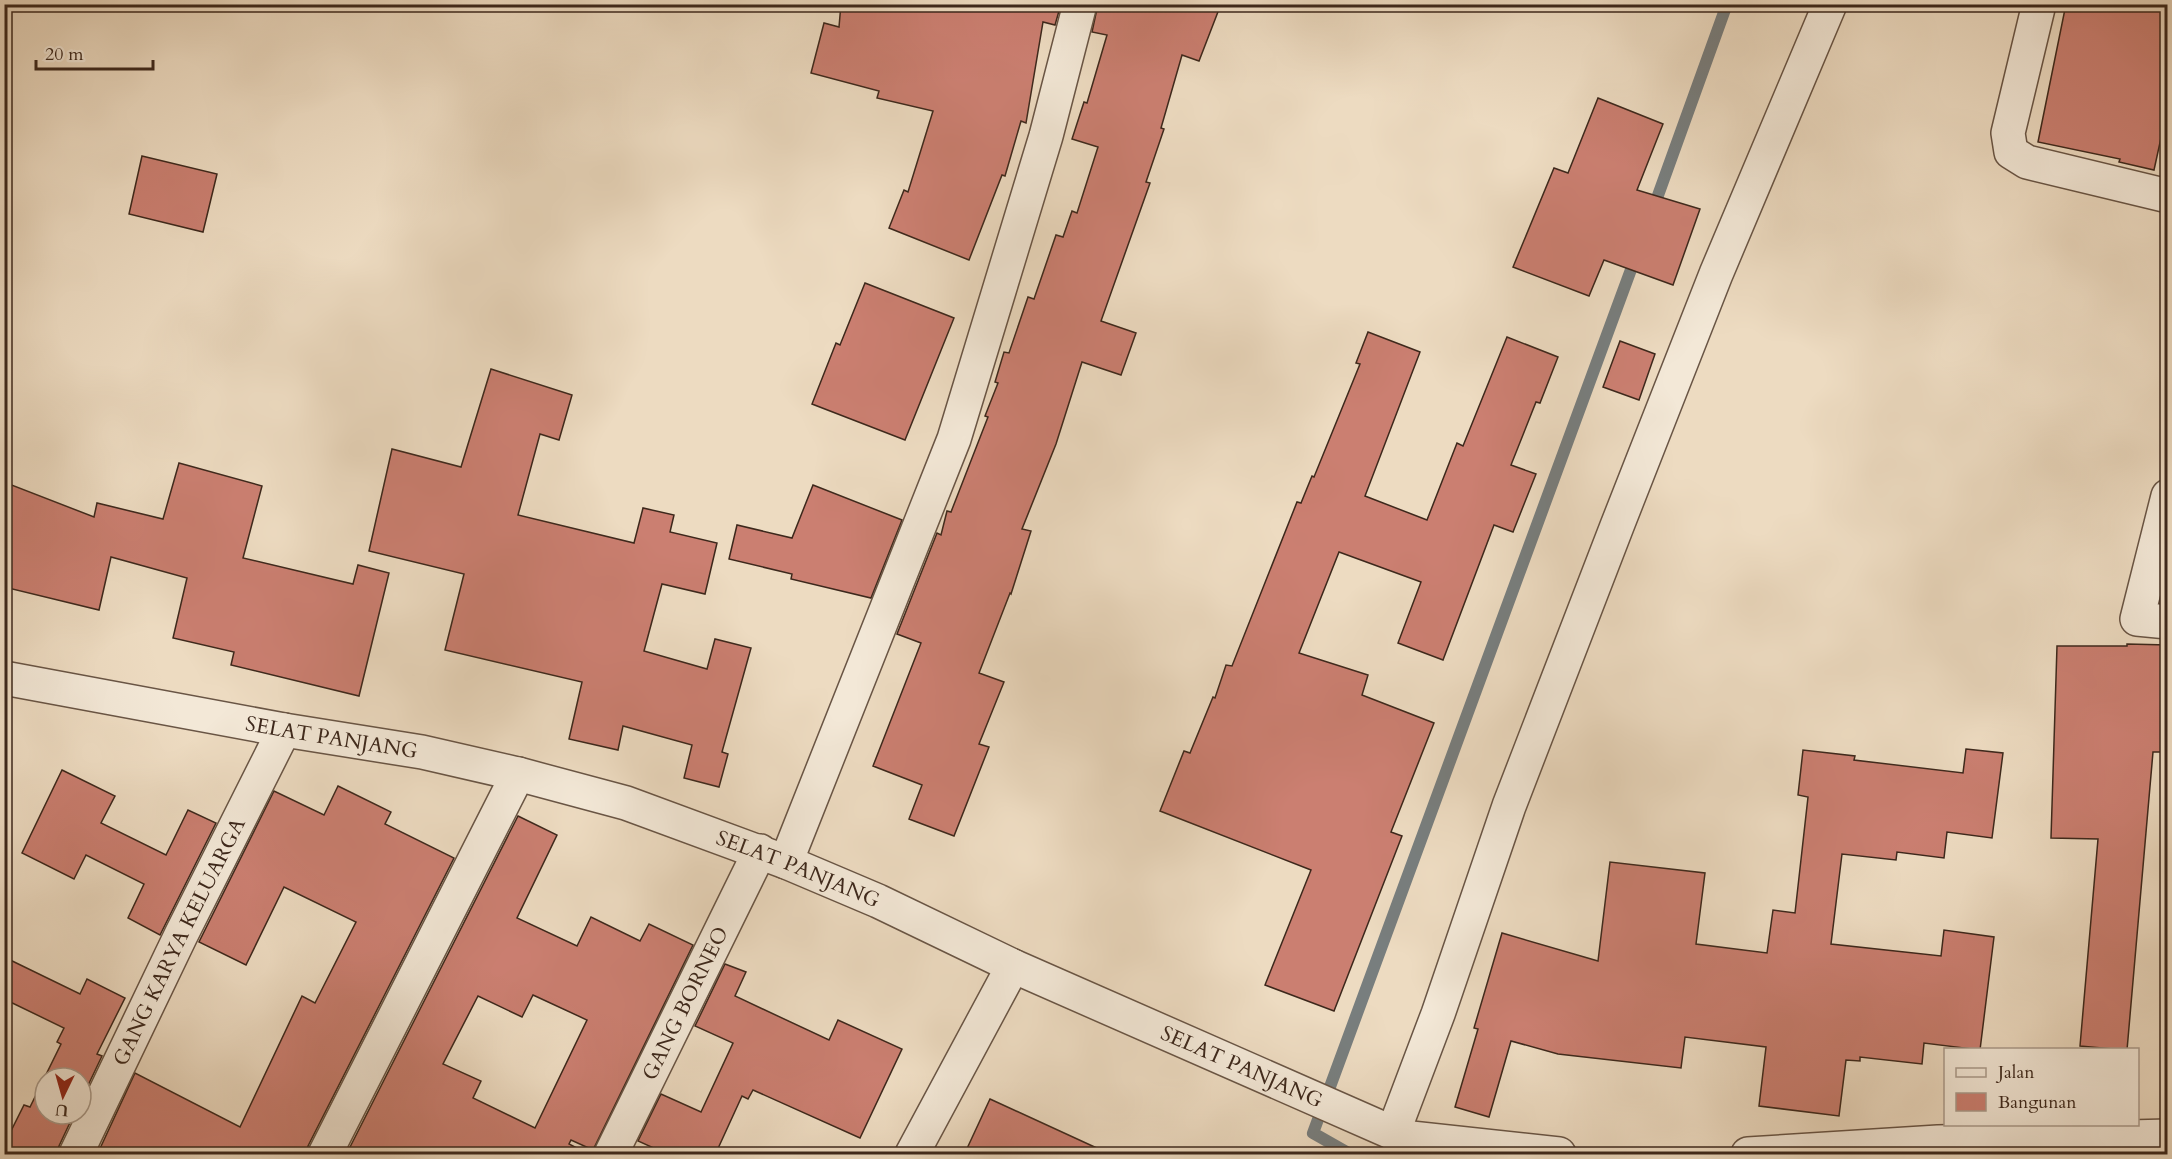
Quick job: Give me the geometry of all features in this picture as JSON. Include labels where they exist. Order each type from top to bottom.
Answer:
[{"type":"street","name":"GANG BORNEO","points":[[611,1155],[773,856],[954,439],[1043,147],[1080,4]]},
{"type":"street","points":[[1402,1142],[1438,1014],[1509,806],[1716,274],[1830,4]]},
{"type":"street","points":[[2040,4],[2008,133],[2011,152],[2027,162],[2168,196]]},
{"type":"street","points":[[2168,496],[2137,619],[2168,622]]},
{"type":"street","name":"SELAT PANJANG","points":[[4,678],[284,730],[422,752],[518,774],[626,803],[773,856],[878,901],[1014,966],[1305,1093],[1402,1142],[1559,1155]]},
{"type":"street","name":"GANG KARYA KELUARGA","points":[[76,1155],[181,935],[284,730]]},
{"type":"street","points":[[325,1155],[518,774]]},
{"type":"street","points":[[912,1155],[1014,966]]},
{"type":"street","points":[[1748,1155],[2149,1142]]},
{"type":"building","points":[[841,4],[1061,4],[1055,25],[1043,22],[1026,123],[1021,121],[1005,176],[1002,175],[969,260],[889,228],[904,190],[908,192],[933,111],[877,98],[879,91],[811,73],[824,23],[839,27]]},
{"type":"building","points":[[1098,4],[1221,4],[1199,61],[1182,55],[1161,128],[1164,129],[1146,182],[1150,183],[1101,321],[1136,333],[1121,375],[1082,362],[1056,444],[1022,529],[1031,531],[1011,594],[979,673],[1004,682],[979,744],[989,747],[954,836],[909,819],[922,785],[873,766],[921,643],[897,634],[937,533],[941,535],[947,511],[951,512],[988,417],[985,416],[998,383],[995,382],[1004,352],[1009,353],[1028,297],[1034,299],[1056,235],[1063,237],[1072,211],[1077,213],[1098,147],[1072,139],[1084,102],[1087,103],[1107,35],[1092,32]]},
{"type":"building","points":[[2066,4],[2168,4],[2168,106],[2154,170],[2119,162],[2120,159],[2038,142]]},
{"type":"building","points":[[1598,98],[1663,124],[1637,190],[1700,209],[1673,285],[1604,260],[1589,296],[1513,267],[1554,168],[1568,173]]},
{"type":"building","points":[[142,156],[217,174],[203,232],[129,214]]},
{"type":"building","points":[[865,283],[954,318],[905,440],[812,404],[836,343],[840,345]]},
{"type":"building","points":[[1368,332],[1420,352],[1365,496],[1427,520],[1457,443],[1463,446],[1507,337],[1558,357],[1540,403],[1536,402],[1511,465],[1536,474],[1513,532],[1494,525],[1443,660],[1398,643],[1421,582],[1339,552],[1299,653],[1368,675],[1362,695],[1434,723],[1391,832],[1402,836],[1334,1011],[1265,985],[1311,870],[1160,811],[1184,751],[1190,753],[1213,697],[1215,698],[1226,665],[1232,666],[1297,502],[1301,503],[1312,476],[1314,477],[1360,364],[1356,363]]},
{"type":"building","points":[[1620,341],[1655,354],[1639,400],[1603,387]]},
{"type":"building","points":[[491,369],[572,395],[559,440],[540,434],[518,515],[634,543],[643,508],[674,515],[670,532],[717,543],[705,594],[662,584],[644,651],[707,669],[715,639],[751,648],[722,752],[728,754],[719,787],[684,778],[692,745],[623,726],[618,750],[569,739],[582,682],[445,650],[464,574],[369,551],[392,449],[461,467]]},
{"type":"building","points":[[179,463],[262,486],[243,558],[353,584],[358,565],[389,573],[359,696],[231,665],[234,652],[173,638],[187,578],[111,557],[99,610],[4,587],[4,482],[94,517],[97,503],[163,519]]},
{"type":"building","points":[[813,485],[902,520],[871,598],[791,579],[792,574],[729,559],[737,525],[792,538]]},
{"type":"building","points":[[2127,644],[2168,645],[2168,752],[2153,752],[2127,1048],[2102,1048],[2080,1046],[2098,839],[2051,838],[2057,646],[2127,646]]},
{"type":"building","points":[[1966,749],[2003,753],[1992,838],[1947,832],[1944,858],[1897,852],[1896,860],[1842,854],[1831,944],[1941,956],[1944,930],[1994,937],[1980,1048],[1924,1043],[1922,1064],[1860,1057],[1860,1061],[1846,1060],[1839,1116],[1759,1106],[1766,1047],[1685,1037],[1681,1068],[1558,1054],[1511,1041],[1489,1117],[1455,1107],[1478,1029],[1474,1028],[1502,933],[1598,961],[1610,862],[1705,873],[1696,944],[1767,953],[1773,910],[1795,913],[1808,797],[1798,795],[1803,750],[1855,756],[1854,760],[1963,773]]},
{"type":"building","points":[[62,770],[115,796],[101,823],[166,855],[188,810],[216,823],[160,935],[128,918],[144,884],[86,855],[74,879],[22,853]]},
{"type":"building","points":[[338,786],[391,812],[385,824],[454,858],[308,1146],[306,1155],[97,1155],[135,1073],[240,1127],[302,996],[315,1003],[356,922],[284,887],[246,965],[199,942],[274,791],[324,815]]},
{"type":"building","points":[[518,816],[557,835],[517,918],[577,946],[591,917],[640,941],[649,924],[693,945],[593,1150],[571,1140],[569,1144],[590,1155],[346,1155]],"holes":[[[533,995],[587,1020],[535,1128],[473,1098],[481,1081],[443,1064],[478,996],[522,1017]]]},
{"type":"building","points":[[4,957],[80,994],[87,979],[125,998],[97,1054],[102,1056],[93,1075],[93,1066],[50,1066],[61,1044],[57,1042],[64,1028],[4,999]]},
{"type":"building","points":[[725,964],[746,972],[735,996],[829,1040],[838,1020],[902,1049],[860,1138],[753,1090],[748,1099],[742,1096],[715,1155],[669,1155],[638,1141],[661,1094],[701,1112],[733,1043],[695,1026]]},
{"type":"building","points":[[990,1099],[1112,1155],[964,1155]]},
{"type":"building","points":[[33,1101],[33,1126],[68,1126],[57,1155],[4,1155],[4,1145],[24,1105],[30,1107]]},
{"type":"waterway","points":[[1652,212],[1727,4]]},
{"type":"waterway","points":[[1350,1154],[1313,1133],[1636,256]]}]
